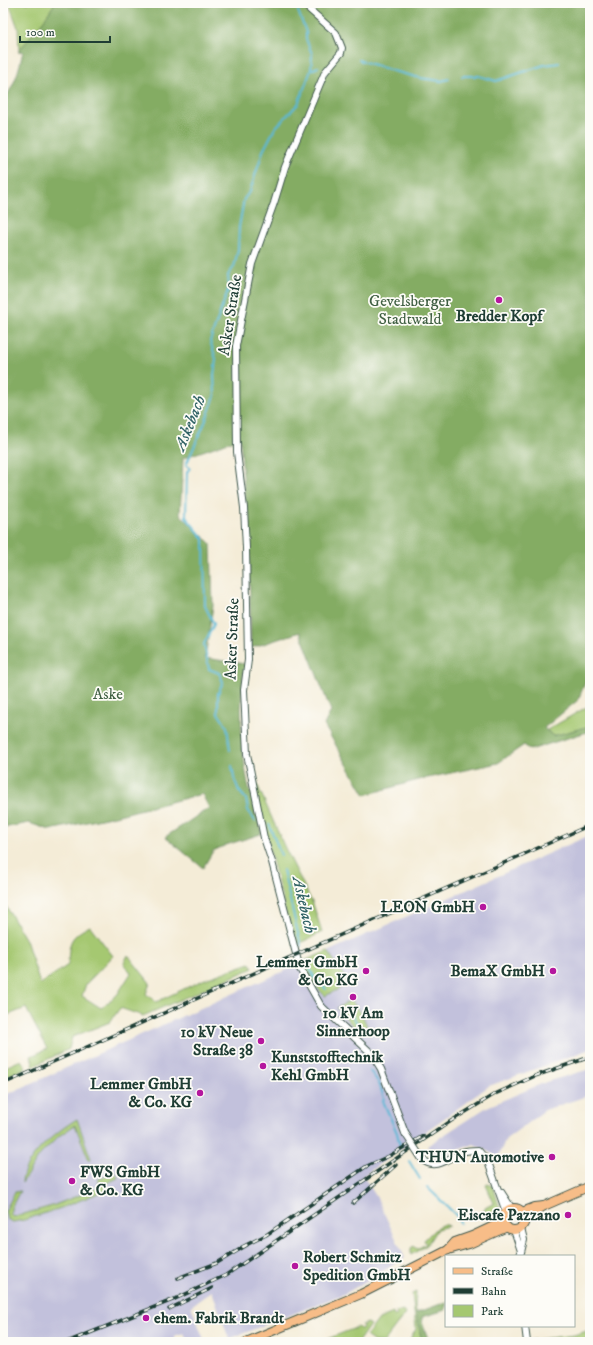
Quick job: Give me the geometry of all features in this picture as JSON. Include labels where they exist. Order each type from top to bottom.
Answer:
[{"type":"main road","points":[[246,1342],[361,1294],[448,1250],[455,1242],[512,1226],[535,1207],[544,1206],[590,1186]]},
{"type":"main road","points":[[512,1226],[509,1210],[524,1215]]},
{"type":"street","name":"Asker Straße","points":[[302,3],[336,33],[342,48],[340,53],[325,72],[285,167],[252,264],[236,346],[237,452],[244,508],[246,548],[248,660],[244,690],[247,754],[264,838],[272,862],[300,969],[321,1006],[371,1053],[381,1069],[405,1133],[422,1160],[432,1165],[442,1163],[463,1151],[478,1150],[486,1157],[509,1210]]},
{"type":"street","points":[[512,1226],[524,1240],[521,1254]]},
{"type":"street","points":[[524,1327],[527,1342]]},
{"type":"shaded area","points":[[590,835],[590,1049],[489,1086],[363,1176],[376,1196],[405,1258],[346,1293],[229,1339],[212,1291],[191,1306],[205,1342],[188,1342],[184,1333],[174,1336],[175,1342],[3,1342],[3,1096]]},
{"type":"shaded area","points":[[590,1069],[590,1095],[545,1110],[506,1139],[498,1157],[474,1144],[437,1158],[427,1146],[487,1107],[546,1082]]},
{"type":"green space","points":[[9,3],[55,3],[44,20],[19,51],[18,28]]},
{"type":"green space","points":[[55,3],[590,3],[590,671],[578,700],[544,728],[553,736],[590,726],[590,731],[530,750],[524,745],[498,763],[418,780],[365,795],[324,725],[331,711],[300,632],[251,648],[249,551],[240,438],[183,458],[180,514],[211,544],[213,606],[205,658],[245,664],[241,709],[243,754],[248,784],[258,815],[261,834],[226,845],[213,851],[203,868],[165,837],[209,808],[202,794],[115,816],[50,830],[29,823],[3,828],[3,101],[14,83],[18,71],[23,51],[18,52],[44,20]]},
{"type":"green space","points":[[590,705],[590,726],[553,736],[547,730]]},
{"type":"green space","points":[[253,784],[257,784],[285,848],[313,904],[322,932],[294,946]]},
{"type":"green space","points":[[3,901],[26,940],[40,984],[68,965],[70,945],[74,937],[90,926],[113,956],[86,984],[82,996],[101,1008],[117,995],[131,973],[124,963],[128,955],[150,983],[146,994],[156,1002],[205,979],[250,963],[253,968],[143,1016],[120,1008],[110,1022],[72,1037],[69,1049],[34,1066],[31,1056],[47,1049],[26,1008],[3,1017]]},
{"type":"green space","points":[[328,951],[349,984],[325,996],[306,977],[301,962]]},
{"type":"green space","points":[[351,1000],[362,1014],[369,1031],[360,1034],[337,1008]]},
{"type":"green space","points":[[21,1060],[26,1068],[3,1078],[3,1068]]},
{"type":"green space","points":[[77,1119],[91,1159],[89,1160],[75,1125],[59,1136],[39,1156],[22,1183],[28,1164],[34,1155],[60,1130]]},
{"type":"green space","points":[[116,1173],[118,1178],[109,1182],[105,1186],[106,1190],[61,1208],[24,1220],[13,1222],[7,1219],[5,1211],[15,1192],[20,1191],[11,1208],[11,1215],[13,1217],[52,1206],[100,1187],[98,1179]]},
{"type":"green space","points":[[488,1184],[493,1186],[500,1208],[499,1211],[485,1218],[483,1211],[485,1208],[494,1203],[486,1185]]},
{"type":"green space","points":[[444,1224],[449,1226],[437,1229],[427,1245],[411,1255],[411,1248],[414,1246],[417,1249],[426,1244],[424,1240],[437,1227]]},
{"type":"green space","points":[[416,1292],[415,1307],[422,1342],[409,1342],[416,1329],[412,1294]]},
{"type":"green space","points":[[445,1302],[445,1310],[422,1317],[428,1342],[422,1342],[416,1313]]},
{"type":"green space","points":[[403,1310],[405,1314],[384,1342],[374,1342],[366,1336],[379,1319],[393,1313],[394,1316],[397,1315],[396,1312]]},
{"type":"green space","points":[[367,1323],[370,1325],[358,1342],[326,1342],[328,1341],[327,1339],[358,1327],[360,1329],[363,1328],[362,1325]]},
{"type":"green space","points":[[590,1330],[590,1342],[531,1342],[531,1340],[574,1335]]},
{"type":"waterway","name":"Askebach","points":[[230,750],[227,727],[218,713],[218,693],[223,682],[219,673],[209,669],[204,644],[214,624],[205,606],[204,539],[186,517],[187,472],[190,468],[186,465],[215,396],[214,375],[216,359],[210,341],[229,287],[228,275],[234,267],[238,250],[239,227],[244,199],[250,191],[263,151],[275,128],[298,104],[311,70],[312,54],[298,11]]},
{"type":"waterway","points":[[359,60],[420,78],[441,81],[449,79]]},
{"type":"waterway","points":[[462,76],[479,76],[496,81],[544,65],[559,63]]},
{"type":"waterway","name":"Askebach","points":[[311,70],[318,67]]},
{"type":"waterway","name":"Askebach","points":[[232,766],[234,778],[239,791],[246,799],[248,810],[255,821]]},
{"type":"waterway","name":"Askebach","points":[[269,824],[281,855]]},
{"type":"waterway","name":"Askebach","points":[[283,870],[301,946]]},
{"type":"waterway","name":"Askebach","points":[[306,961],[314,977],[326,989]]},
{"type":"waterway","name":"Askebach","points":[[346,1007],[362,1030]]},
{"type":"waterway","name":"Askebach","points":[[370,1071],[379,1083],[384,1098],[383,1101],[397,1133],[400,1146]]},
{"type":"waterway","name":"Askebach","points":[[409,1161],[420,1179]]},
{"type":"waterway","name":"Askebach","points":[[427,1187],[459,1218],[460,1223]]},
{"type":"railway","points":[[3,1084],[590,825]]},
{"type":"railway","points":[[67,1342],[175,1299],[226,1275],[451,1121],[495,1094],[535,1076],[590,1057]]},
{"type":"railway","points":[[242,1247],[266,1235],[367,1166],[389,1156],[423,1136]]},
{"type":"railway","points":[[353,1203],[396,1165]]},
{"type":"railway","points":[[178,1278],[217,1263],[247,1245]]},
{"type":"railway","points":[[169,1309],[212,1288]]},
{"type":"place","name":"Bredder Kopf","points":[[499,300]]},
{"type":"place","name":"LEON GmbH","points":[[483,907]]},
{"type":"place","name":"Lemmer GmbH & Co KG","points":[[366,971]]},
{"type":"place","name":"BemaX GmbH","points":[[553,971]]},
{"type":"place","name":"10 kV Am Sinnerhoop","points":[[353,997]]},
{"type":"place","name":"10 kV Neue Straße 38","points":[[261,1041]]},
{"type":"place","name":"Kunststofftechnik Kehl GmbH","points":[[263,1066]]},
{"type":"place","name":"Lemmer GmbH & Co. KG","points":[[200,1093]]},
{"type":"place","name":"THUN Automotive","points":[[552,1157]]},
{"type":"place","name":"FWS GmbH & Co. KG","points":[[72,1181]]},
{"type":"place","name":"Eiscafe Pazzano","points":[[568,1215]]},
{"type":"place","name":"Robert Schmitz Spedition GmbH","points":[[295,1266]]},
{"type":"place","name":"ehem. Fabrik Brandt","points":[[146,1318]]},
{"type":"park label","name":"Gevelsberger Stadtwald","points":[[410,310]]},
{"type":"park label","name":"Aske","points":[[108,694]]}]
